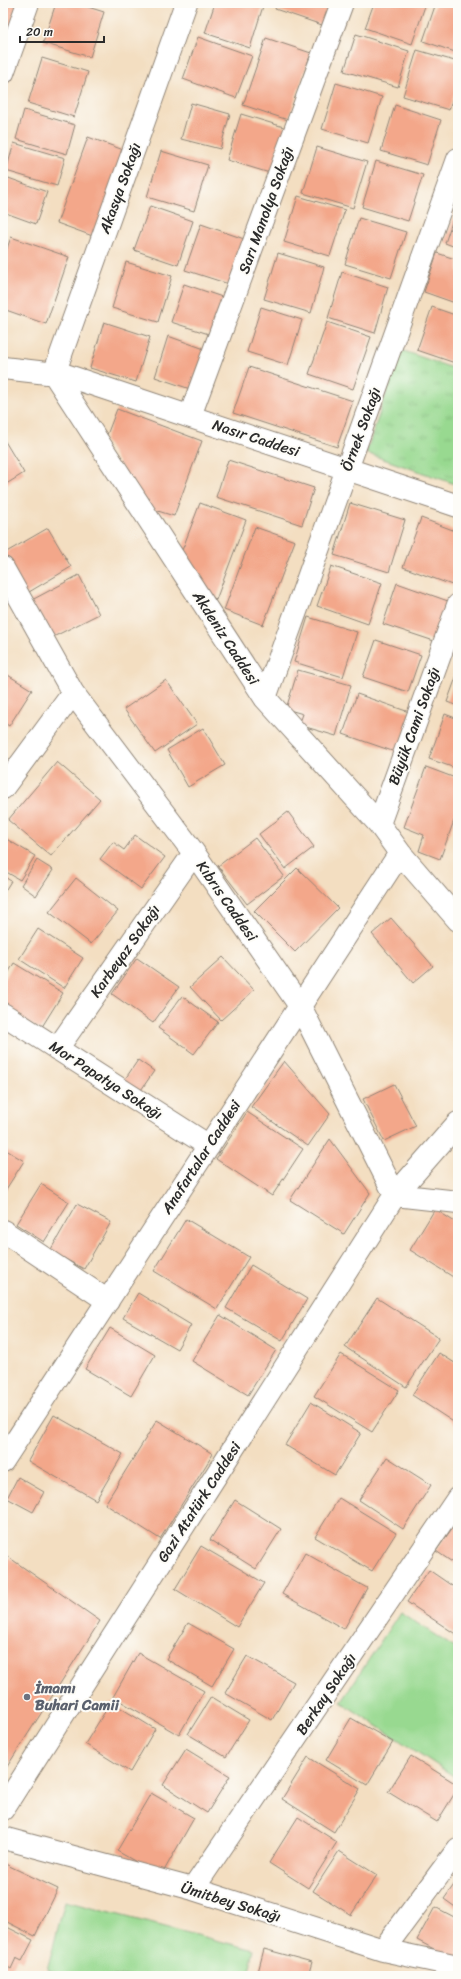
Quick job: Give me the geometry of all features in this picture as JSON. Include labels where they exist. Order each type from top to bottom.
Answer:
[{"type":"street","points":[[3,73],[28,3]]},
{"type":"street","name":"Akasya Sokağı","points":[[60,374],[186,3]]},
{"type":"street","name":"Sarı Manolya Sokağı","points":[[190,416],[342,3]]},
{"type":"street","name":"Örnek Sokağı","points":[[265,698],[458,159]]},
{"type":"street","points":[[3,368],[60,374]]},
{"type":"street","name":"Nasır Caddesi","points":[[60,374],[458,506]]},
{"type":"street","name":"Akdeniz Caddesi","points":[[60,374],[265,698],[379,824],[400,853],[458,920]]},
{"type":"street","name":"Kıbrıs Caddesi","points":[[3,568],[73,693],[194,853],[300,1006],[395,1195]]},
{"type":"street","name":"Büyük Cami Sokağı","points":[[379,824],[458,604]]},
{"type":"street","points":[[3,788],[73,693]]},
{"type":"street","name":"Karbeyaz Sokağı","points":[[57,1049],[194,853]]},
{"type":"street","name":"Anafartalar Caddesi","points":[[3,1461],[10,1436],[108,1301],[400,853]]},
{"type":"street","name":"Mor Papatya Sokağı","points":[[3,1014],[209,1146]]},
{"type":"street","name":"Gazi Atatürk Caddesi","points":[[3,1809],[395,1195],[458,1123]]},
{"type":"street","points":[[395,1195],[458,1202]]},
{"type":"street","points":[[3,1231],[108,1301]]},
{"type":"street","name":"Berkay Sokağı","points":[[193,1889],[458,1498]]},
{"type":"street","name":"Ümitbey Sokağı","points":[[3,1838],[193,1889],[383,1950],[458,1966]]},
{"type":"street","points":[[383,1950],[458,1849]]},
{"type":"green space","points":[[401,350],[458,370],[458,485],[366,453]]},
{"type":"green space","points":[[400,1612],[458,1650],[458,1779],[341,1702]]},
{"type":"green space","points":[[65,1901],[254,1950],[248,1976],[71,1976],[47,1970]]},
{"type":"building","points":[[3,3],[18,3],[7,39],[3,38]]},
{"type":"building","points":[[56,3],[75,3],[104,12],[90,57],[43,43]]},
{"type":"building","points":[[215,3],[264,3],[250,48],[205,33]]},
{"type":"building","points":[[277,3],[333,3],[325,26],[275,9]]},
{"type":"building","points":[[374,3],[426,3],[412,44],[365,28]]},
{"type":"building","points":[[436,3],[458,3],[458,53],[423,41]]},
{"type":"building","points":[[356,34],[409,51],[398,87],[344,71]]},
{"type":"building","points":[[198,37],[252,56],[236,98],[183,79]]},
{"type":"building","points":[[266,38],[311,53],[288,120],[243,105]]},
{"type":"building","points":[[417,50],[458,62],[458,82],[449,110],[403,96]]},
{"type":"building","points":[[42,58],[88,72],[74,117],[28,103]]},
{"type":"building","points":[[336,83],[382,97],[368,143],[322,129]]},
{"type":"building","points":[[191,103],[230,114],[220,149],[181,139]]},
{"type":"building","points":[[395,105],[441,120],[427,165],[381,151]]},
{"type":"building","points":[[24,110],[75,125],[67,154],[16,139]]},
{"type":"building","points":[[241,114],[287,128],[273,174],[227,160]]},
{"type":"building","points":[[88,137],[129,152],[98,238],[57,223]]},
{"type":"building","points":[[14,143],[65,158],[57,186],[6,171]]},
{"type":"building","points":[[317,147],[367,162],[353,208],[303,193]]},
{"type":"building","points":[[161,151],[208,165],[194,211],[147,197]]},
{"type":"building","points":[[376,161],[423,175],[408,221],[362,207]]},
{"type":"building","points":[[3,176],[47,192],[36,224],[3,212]]},
{"type":"building","points":[[298,196],[345,210],[330,256],[284,242]]},
{"type":"building","points":[[458,204],[458,248],[445,243]]},
{"type":"building","points":[[150,206],[193,221],[178,265],[134,250]]},
{"type":"building","points":[[359,218],[406,232],[391,278],[345,264]]},
{"type":"building","points":[[201,224],[250,241],[235,286],[185,270]]},
{"type":"building","points":[[11,237],[69,257],[46,324],[3,309],[3,260]]},
{"type":"building","points":[[278,253],[324,267],[311,313],[264,299]]},
{"type":"building","points":[[437,253],[458,260],[458,304],[424,292]]},
{"type":"building","points":[[126,262],[172,276],[158,322],[112,308]]},
{"type":"building","points":[[342,272],[388,287],[375,333],[328,318]]},
{"type":"building","points":[[184,284],[228,299],[215,336],[171,322]]},
{"type":"building","points":[[261,307],[302,320],[288,365],[247,352]]},
{"type":"building","points":[[432,307],[458,316],[458,364],[417,350]]},
{"type":"building","points":[[104,322],[150,337],[136,382],[90,368]]},
{"type":"building","points":[[327,322],[371,337],[353,389],[309,374]]},
{"type":"building","points":[[168,336],[210,351],[196,391],[155,377]]},
{"type":"building","points":[[249,367],[353,401],[337,447],[233,413]]},
{"type":"building","points":[[117,409],[202,441],[174,516],[145,507],[105,440]]},
{"type":"building","points":[[3,438],[24,473],[3,486]]},
{"type":"building","points":[[228,460],[314,488],[302,525],[216,497]]},
{"type":"building","points":[[200,503],[246,520],[216,600],[178,561]]},
{"type":"building","points":[[350,503],[405,520],[389,572],[334,555]]},
{"type":"building","points":[[421,518],[458,532],[458,570],[452,585],[403,567]]},
{"type":"building","points":[[255,527],[295,541],[263,625],[224,610]]},
{"type":"building","points":[[48,528],[71,567],[24,595],[3,559],[3,554]]},
{"type":"building","points":[[331,566],[382,583],[368,624],[317,606]]},
{"type":"building","points":[[79,575],[99,614],[49,639],[30,601]]},
{"type":"building","points":[[397,583],[448,601],[434,641],[383,624]]},
{"type":"building","points":[[308,617],[357,632],[343,677],[294,662]]},
{"type":"building","points":[[376,640],[421,655],[408,692],[363,677]]},
{"type":"building","points":[[298,670],[351,685],[336,736],[299,725],[303,714],[286,709]]},
{"type":"building","points":[[3,672],[32,690],[9,726],[3,722]]},
{"type":"building","points":[[458,672],[458,706],[447,702]]},
{"type":"building","points":[[166,680],[197,724],[155,753],[124,709]]},
{"type":"building","points":[[357,694],[412,713],[398,753],[343,734]]},
{"type":"building","points":[[445,714],[458,719],[458,769],[429,759]]},
{"type":"building","points":[[203,728],[225,765],[188,787],[167,750]]},
{"type":"building","points":[[57,762],[100,799],[51,856],[8,820]]},
{"type":"building","points":[[426,767],[458,779],[458,810],[440,859],[419,851],[424,835],[404,827]]},
{"type":"building","points":[[288,812],[314,847],[285,869],[259,834]]},
{"type":"building","points":[[135,835],[165,857],[141,889],[100,859],[113,842],[124,850]]},
{"type":"building","points":[[3,837],[35,856],[20,880],[3,870]]},
{"type":"building","points":[[255,838],[284,876],[247,904],[218,866]]},
{"type":"building","points":[[37,860],[53,870],[36,896],[21,885]]},
{"type":"building","points":[[297,868],[338,908],[295,952],[254,911]]},
{"type":"building","points":[[3,876],[11,881],[3,894]]},
{"type":"building","points":[[76,878],[118,911],[91,944],[49,912]]},
{"type":"building","points":[[391,918],[433,966],[413,983],[372,934]]},
{"type":"building","points":[[38,929],[83,958],[64,988],[19,959]]},
{"type":"building","points":[[223,957],[254,990],[221,1020],[190,987]]},
{"type":"building","points":[[137,958],[179,987],[153,1023],[112,994]]},
{"type":"building","points":[[14,963],[63,993],[40,1030],[3,1008],[3,982]]},
{"type":"building","points":[[182,996],[218,1022],[194,1054],[158,1028]]},
{"type":"building","points":[[138,1060],[154,1071],[137,1096],[121,1085]]},
{"type":"building","points":[[284,1061],[330,1114],[308,1146],[251,1107]]},
{"type":"building","points":[[394,1084],[416,1126],[384,1141],[363,1099]]},
{"type":"building","points":[[247,1112],[303,1149],[272,1196],[216,1159]]},
{"type":"building","points":[[330,1139],[370,1193],[344,1234],[290,1200]]},
{"type":"building","points":[[3,1148],[24,1161],[3,1194]]},
{"type":"building","points":[[41,1184],[69,1202],[44,1242],[16,1224]]},
{"type":"building","points":[[77,1204],[111,1222],[84,1269],[50,1251]]},
{"type":"building","points":[[435,1209],[458,1224],[458,1280],[410,1250]]},
{"type":"building","points":[[186,1219],[249,1257],[217,1309],[154,1271]]},
{"type":"building","points":[[251,1265],[307,1299],[282,1341],[226,1308]]},
{"type":"building","points":[[138,1293],[191,1325],[177,1349],[123,1318]]},
{"type":"building","points":[[377,1298],[439,1338],[406,1387],[345,1347]]},
{"type":"building","points":[[220,1315],[276,1350],[248,1395],[192,1361]]},
{"type":"building","points":[[110,1328],[155,1355],[131,1396],[85,1369]]},
{"type":"building","points":[[439,1353],[458,1365],[458,1425],[412,1395]]},
{"type":"building","points":[[341,1354],[399,1390],[372,1432],[314,1396]]},
{"type":"building","points":[[311,1402],[361,1433],[335,1475],[285,1445]]},
{"type":"building","points":[[54,1415],[123,1454],[96,1500],[28,1461]]},
{"type":"building","points":[[157,1420],[213,1454],[160,1539],[105,1504]]},
{"type":"building","points":[[387,1457],[431,1485],[403,1529],[359,1500]]},
{"type":"building","points":[[18,1477],[44,1492],[33,1512],[7,1498]]},
{"type":"building","points":[[339,1498],[396,1533],[372,1571],[315,1537]]},
{"type":"building","points":[[235,1500],[281,1529],[256,1569],[210,1540]]},
{"type":"building","points":[[458,1520],[458,1566],[436,1551]]},
{"type":"building","points":[[201,1546],[264,1583],[237,1627],[175,1589]]},
{"type":"building","points":[[305,1553],[367,1588],[344,1629],[282,1594]]},
{"type":"building","name":"İmamı Buhari Camii","points":[[7,1556],[100,1621],[3,1773],[3,1561]]},
{"type":"building","points":[[429,1570],[458,1590],[457,1635],[407,1602]]},
{"type":"building","points":[[188,1623],[234,1649],[212,1686],[166,1659]]},
{"type":"building","points":[[138,1653],[204,1691],[179,1735],[113,1697]]},
{"type":"building","points":[[247,1656],[294,1682],[272,1720],[225,1693]]},
{"type":"building","points":[[211,1697],[249,1720],[226,1757],[188,1734]]},
{"type":"building","points":[[111,1702],[155,1729],[130,1772],[85,1744]]},
{"type":"building","points":[[351,1718],[393,1742],[367,1785],[326,1760]]},
{"type":"building","points":[[186,1749],[230,1776],[207,1813],[163,1785]]},
{"type":"building","points":[[411,1756],[458,1785],[458,1788],[437,1822],[388,1792]]},
{"type":"building","points":[[308,1757],[360,1789],[334,1832],[282,1799]]},
{"type":"building","points":[[151,1793],[194,1818],[161,1876],[117,1851]]},
{"type":"building","points":[[298,1817],[337,1842],[308,1888],[269,1863]]},
{"type":"building","points":[[339,1851],[377,1875],[351,1915],[313,1891]]},
{"type":"building","points":[[3,1863],[58,1889],[35,1936],[3,1920]]},
{"type":"building","points":[[458,1879],[458,1909],[444,1899]]},
{"type":"building","points":[[435,1907],[458,1919],[458,1962],[417,1940]]},
{"type":"building","points":[[3,1925],[33,1940],[22,1961],[16,1958],[11,1969],[3,1964]]},
{"type":"building","points":[[264,1949],[312,1962],[308,1976],[257,1976]]},
{"type":"place","name":"İmamı Buhari Camii","points":[[27,1697]]}]
